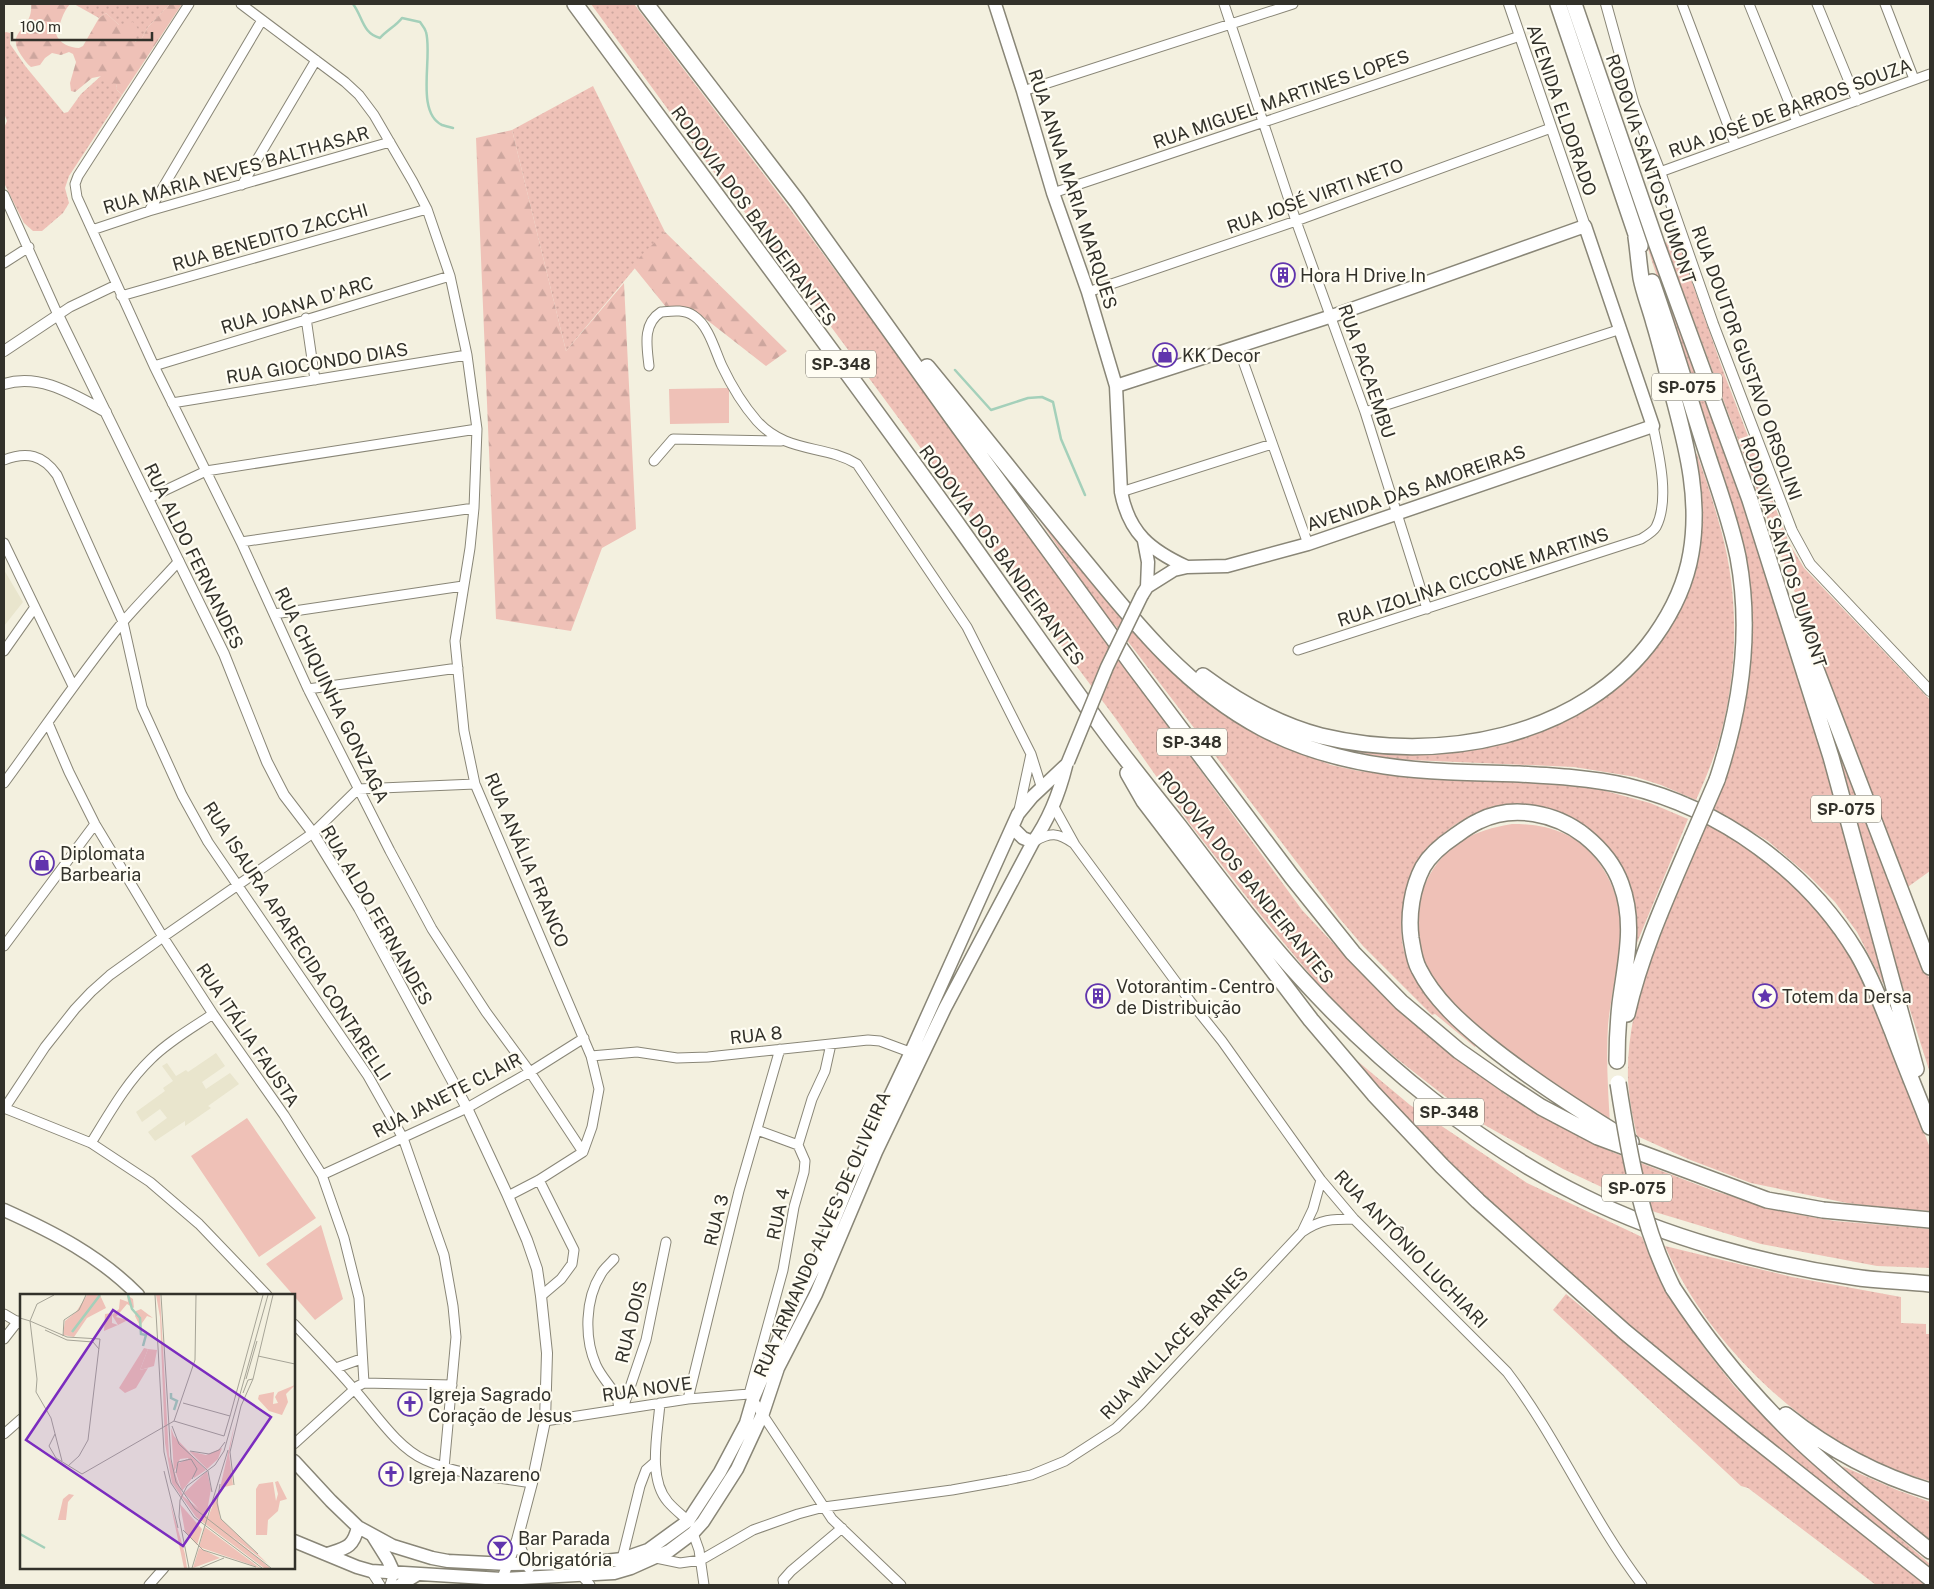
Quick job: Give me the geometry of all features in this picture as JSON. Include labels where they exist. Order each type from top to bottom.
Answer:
[{"type":"highway","name":"RODOVIA DOS BANDEIRANTES","points":[[574,4],[887,427],[1103,728],[1236,900],[1303,980],[1394,1068],[1469,1127],[1513,1156],[1581,1195],[1615,1211],[1751,1258],[1855,1277],[1930,1284]]},
{"type":"highway","name":"RODOVIA DOS BANDEIRANTES","points":[[646,4],[797,201],[1134,667],[1292,877],[1353,953],[1401,1002],[1459,1051],[1506,1084],[1541,1107],[1598,1137],[1767,1200],[1823,1210],[1930,1220]]},
{"type":"highway","name":"RODOVIA SANTOS DUMONT","points":[[1558,4],[1636,237],[1673,339],[1722,496],[1738,555],[1742,581],[1744,630],[1738,699],[1728,749],[1717,780],[1645,950],[1634,986],[1617,1061]]},
{"type":"highway","name":"RODOVIA SANTOS DUMONT","points":[[1576,6],[1657,245],[1750,500],[1831,757],[1870,906],[1930,1120]]},
{"type":"highway","points":[[1124,609],[1184,662],[1239,700],[1294,727],[1321,736],[1384,745],[1434,746],[1492,738],[1550,719],[1572,709],[1596,694],[1631,666],[1664,624],[1686,574],[1691,554],[1694,527],[1695,502],[1687,449],[1642,279],[1636,237]]},
{"type":"highway","points":[[855,280],[1124,609],[1180,670],[1206,691],[1260,727],[1315,751],[1381,767],[1419,771],[1553,776],[1626,786],[1713,818],[1736,831],[1786,870],[1838,924],[1858,955],[1878,995],[1930,1128]]},
{"type":"highway","points":[[1750,500],[1774,552],[1818,678],[1930,967]]},
{"type":"highway","points":[[1103,728],[1144,801],[1183,854],[1311,1020],[1416,1140],[1478,1201],[1632,1338],[1746,1432],[1930,1578]]},
{"type":"highway","points":[[1617,1061],[1617,1027],[1629,938],[1628,911],[1621,884],[1606,856],[1596,845],[1561,820],[1529,813],[1503,814],[1480,820],[1449,840],[1437,850],[1423,867],[1410,907],[1409,923],[1413,951],[1418,968],[1426,982],[1445,1006],[1473,1033],[1516,1068],[1556,1096],[1664,1162]]},
{"type":"highway","name":"SP-075","points":[[1617,1061],[1618,1083],[1626,1138],[1643,1213],[1653,1243],[1672,1288],[1706,1335],[1738,1373]]},
{"type":"highway","points":[[1738,1373],[1774,1406],[1808,1432],[1842,1454],[1894,1479],[1930,1491]]},
{"type":"highway","points":[[1738,1373],[1802,1442],[1930,1551]]},
{"type":"main road","name":"RUA ANNA MARIA MARQUES","points":[[995,4],[1053,193],[1088,292],[1116,386]]},
{"type":"main road","points":[[1116,386],[1332,316],[1585,226],[1653,426]]},
{"type":"main road","name":"AVENIDA DAS AMOREIRAS","points":[[1116,386],[1122,492],[1128,516],[1144,541],[1148,562],[1145,591]]},
{"type":"main road","name":"AVENIDA DAS AMOREIRAS","points":[[1145,591],[1166,574],[1187,567],[1227,566],[1308,544],[1653,426]]},
{"type":"main road","name":"AVENIDA DAS AMOREIRAS","points":[[1144,541],[1168,558],[1187,567]]},
{"type":"main road","name":"RUA ARMANDO ALVES DE OLIVEIRA","points":[[295,1462],[358,1527],[392,1546],[432,1558],[467,1563],[508,1564],[588,1563],[622,1560],[648,1550],[688,1520],[710,1488],[746,1423],[751,1396],[817,1262],[852,1176],[916,1055],[1054,807],[1067,763],[1106,667],[1145,591]]},
{"type":"main road","name":"RUA ARMANDO ALVES DE OLIVEIRA","points":[[295,1541],[357,1567],[371,1570],[502,1582],[530,1582],[586,1580],[624,1571],[670,1551],[693,1533],[713,1508],[737,1469],[763,1413],[778,1368],[816,1294],[1018,814],[1032,797],[1067,763]]},
{"type":"main road","points":[[1042,789],[1049,796],[1054,807]]},
{"type":"main road","points":[[1013,828],[1023,838],[1033,842]]},
{"type":"main road","points":[[4,1210],[73,1243],[109,1269],[137,1294]]},
{"type":"main road","points":[[327,1554],[347,1548],[355,1540],[358,1527]]},
{"type":"main road","points":[[372,1536],[394,1572]]},
{"type":"main road","points":[[400,1585],[418,1574]]},
{"type":"street","name":"RUA CHIQUINHA GONZAGA","points":[[189,4],[78,176],[75,184],[77,197],[154,366],[241,542],[308,689],[390,852],[432,929],[486,1012],[530,1072],[583,1152]]},
{"type":"street","name":"RUA ANÁLIA FRANCO","points":[[241,4],[345,82],[359,95],[374,114],[428,210],[450,276],[467,355],[477,429],[474,508],[455,641],[464,731],[475,784],[592,1056],[599,1088],[592,1127],[583,1152]]},
{"type":"street","name":"RUA PACAEMBU","points":[[1224,4],[1296,221],[1332,316],[1365,412],[1427,609]]},
{"type":"street","points":[[1023,92],[1293,4]]},
{"type":"street","name":"AVENIDA ELDORADO","points":[[1509,4],[1585,226]]},
{"type":"street","name":"RUA DOUTOR GUSTAVO ORSOLINI","points":[[1606,4],[1626,81],[1641,126],[1660,172],[1713,324],[1785,515],[1801,550],[1826,582],[1930,691]]},
{"type":"street","points":[[1682,4],[1735,144]]},
{"type":"street","points":[[1749,4],[1797,122]]},
{"type":"street","points":[[1817,4],[1857,101]]},
{"type":"street","points":[[1885,4],[1914,80]]},
{"type":"street","points":[[149,211],[262,20]]},
{"type":"street","name":"RUA MIGUEL MARTINES LOPES","points":[[1053,193],[1520,36]]},
{"type":"street","points":[[242,185],[316,60]]},
{"type":"street","name":"RUA JOSÉ DE BARROS SOUZA","points":[[1660,172],[1930,74]]},
{"type":"street","name":"RUA JOSÉ VIRTI NETO","points":[[1088,292],[1296,221],[1551,128]]},
{"type":"street","name":"RUA MARIA NEVES BALTHASAR","points":[[92,230],[149,211],[390,142]]},
{"type":"street","name":"RUA ALDO FERNANDES","points":[[4,196],[29,247],[58,315],[224,654],[267,762],[284,795],[313,832],[359,908],[467,1108],[508,1196],[537,1269],[547,1353],[545,1422],[532,1483],[502,1582]]},
{"type":"street","name":"RUA BENEDITO ZACCHI","points":[[122,296],[428,210]]},
{"type":"street","points":[[4,263],[29,247]]},
{"type":"street","name":"RUA JOANA D'ARC","points":[[154,366],[306,318],[450,276]]},
{"type":"street","points":[[4,351],[70,307],[116,285]]},
{"type":"street","points":[[648,366],[646,339],[651,321],[661,312],[684,312],[693,316],[705,330],[723,368],[757,422],[783,441]]},
{"type":"street","points":[[306,318],[315,380]]},
{"type":"street","points":[[1365,412],[1621,329]]},
{"type":"street","points":[[1238,347],[1308,544]]},
{"type":"street","name":"RUA GIOCONDO DIAS","points":[[172,403],[467,355]]},
{"type":"street","points":[[5,381],[43,383],[62,389],[106,412]]},
{"type":"street","name":"RUA IZOLINA CICCONE MARTINS","points":[[1298,650],[1641,540],[1655,528],[1659,516],[1662,484],[1661,463],[1653,426]]},
{"type":"street","points":[[149,498],[206,471],[477,429]]},
{"type":"street","points":[[654,461],[673,439],[783,441],[848,458],[857,464],[962,618],[1031,754],[1042,789]]},
{"type":"street","points":[[1122,492],[1272,444]]},
{"type":"street","name":"RUA ISAURA APARECIDA CONTARELLI","points":[[4,460],[26,455],[34,456],[50,466],[57,475],[123,622],[142,707],[182,795],[208,842],[368,1076],[403,1138],[444,1255],[451,1291],[456,1337],[444,1468]]},
{"type":"street","points":[[241,542],[474,508]]},
{"type":"street","points":[[4,543],[73,686]]},
{"type":"street","points":[[4,783],[73,686],[123,622],[179,561]]},
{"type":"street","points":[[274,614],[463,586]]},
{"type":"street","points":[[4,651],[35,607]]},
{"type":"street","points":[[308,689],[458,668]]},
{"type":"street","name":"RUA ITÁLIA FAUSTA","points":[[48,723],[69,772],[95,824],[163,938],[213,1014],[284,1115],[322,1175],[344,1238],[359,1298],[361,1359],[364,1383]]},
{"type":"street","points":[[1018,814],[1031,754]]},
{"type":"street","points":[[266,1294],[199,1224],[150,1182],[91,1143],[4,1108],[45,1047],[91,992],[110,975],[239,886],[313,832],[358,789],[475,784]]},
{"type":"street","name":"RUA ANTÔNIO LUCHIARI","points":[[1054,807],[1075,845],[1190,1002],[1222,1041],[1321,1180],[1354,1219],[1507,1372],[1542,1421],[1618,1552],[1642,1585]]},
{"type":"street","points":[[4,946],[95,824]]},
{"type":"street","name":"RUA ANTÔNIO LUCHIARI","points":[[1033,842],[1046,835],[1054,835],[1062,836],[1075,845]]},
{"type":"street","points":[[91,1143],[126,1089],[152,1057],[166,1045],[213,1014]]},
{"type":"street","name":"RUA JANETE CLAIR","points":[[322,1175],[467,1108],[584,1038]]},
{"type":"street","name":"RUA 8","points":[[592,1056],[638,1052],[677,1058],[694,1058],[854,1040],[874,1041],[916,1055]]},
{"type":"street","points":[[757,1130],[798,1145],[812,1099],[825,1071],[831,1044]]},
{"type":"street","name":"RUA 3","points":[[688,1398],[740,1191],[780,1049]]},
{"type":"street","name":"RUA 4","points":[[751,1396],[782,1270],[794,1207],[804,1172],[806,1161],[798,1145]]},
{"type":"street","points":[[508,1196],[539,1180],[583,1152]]},
{"type":"street","points":[[539,1180],[574,1250],[572,1264],[561,1279],[541,1296]]},
{"type":"street","name":"RUA WALLACE BARNES","points":[[1302,1232],[1321,1180]]},
{"type":"street","name":"RUA WALLACE BARNES","points":[[656,1558],[680,1563],[701,1560],[753,1530],[798,1514],[824,1507],[952,1490],[1008,1480],[1031,1475],[1065,1461],[1116,1428],[1141,1404],[1302,1232],[1314,1224],[1329,1219],[1354,1219]]},
{"type":"street","name":"RUA DOIS","points":[[621,1409],[646,1340],[666,1242]]},
{"type":"street","points":[[614,1260],[601,1273],[592,1297],[588,1323],[591,1351],[595,1364],[606,1383],[616,1395],[621,1409]]},
{"type":"street","points":[[4,1314],[20,1323],[4,1339]]},
{"type":"street","points":[[295,1325],[354,1388],[374,1414],[408,1449],[423,1459],[444,1468],[532,1483]]},
{"type":"street","points":[[336,1368],[361,1359]]},
{"type":"street","points":[[295,1443],[354,1388],[364,1383],[452,1385]]},
{"type":"street","points":[[751,1396],[832,1519],[901,1585]]},
{"type":"street","name":"RUA NOVE","points":[[545,1422],[688,1398],[751,1396]]},
{"type":"street","points":[[660,1403],[654,1463],[666,1501],[688,1520]]},
{"type":"street","points":[[4,1434],[20,1420]]},
{"type":"street","points":[[622,1560],[640,1486],[646,1470],[654,1463]]},
{"type":"street","points":[[784,1583],[791,1571],[842,1528]]},
{"type":"street","points":[[693,1533],[698,1543],[704,1585]]},
{"type":"street","points":[[516,1540],[528,1564],[530,1582]]},
{"type":"street","points":[[149,1585],[163,1569]]},
{"type":"street","points":[[371,1570],[380,1585]]},
{"type":"street","points":[[390,1585],[394,1572]]},
{"type":"shaded area","points":[[4,570],[23,602],[4,626]]},
{"type":"shaded area","points":[[216,1053],[225,1066],[202,1082],[206,1089],[230,1073],[239,1084],[208,1106],[211,1108],[185,1126],[185,1121],[155,1141],[148,1132],[167,1118],[160,1109],[142,1122],[136,1112],[165,1091],[163,1088],[173,1081],[162,1066],[167,1063],[176,1076],[186,1070],[188,1072]]},
{"type":"green space","points":[[31,4],[70,4],[63,15],[56,34],[65,44],[79,48],[83,46],[99,18],[106,13],[119,25],[133,22],[138,29],[135,42],[142,38],[148,27],[170,4],[182,4],[122,95],[117,90],[116,84],[107,82],[102,76],[92,78],[75,92],[71,91],[70,83],[76,62],[73,54],[69,52],[61,55],[52,53],[40,65],[31,67],[28,64],[21,55],[16,41],[17,35],[31,13]]},
{"type":"green space","points":[[74,4],[170,4],[148,27],[142,38],[134,42],[137,29],[119,25],[106,13],[99,18]]},
{"type":"green space","points":[[591,4],[634,4],[781,197],[1090,615],[1147,697],[1302,910],[1378,991],[1446,1050],[1506,1095],[1571,1132],[1612,1152],[1714,1191],[1789,1213],[1835,1221],[1930,1229],[1930,1268],[1877,1266],[1761,1244],[1655,1212],[1563,1169],[1474,1119],[1396,1058],[1354,1021],[1317,983],[1189,823],[1116,719],[1036,612],[945,481],[795,278],[707,163]]},
{"type":"green space","points":[[4,33],[10,33],[10,44],[26,67],[64,113],[68,112],[81,94],[102,75],[116,84],[117,90],[122,95],[69,176],[65,188],[69,203],[63,213],[42,231],[33,231],[24,223],[4,183],[4,128],[7,121],[4,113]]},
{"type":"green space","points":[[593,86],[665,232],[566,351],[512,130]]},
{"type":"green space","points":[[512,130],[566,351],[624,283],[636,529],[602,548],[571,631],[496,619],[476,138]]},
{"type":"green space","points":[[665,232],[787,351],[766,366],[698,313],[666,307],[632,265]]},
{"type":"green space","points":[[1677,239],[1725,376],[1789,543],[1804,568],[1930,700],[1930,871],[1905,889],[1665,243]]},
{"type":"green space","points":[[1651,247],[1746,512],[1822,747],[1885,980],[1883,983],[1857,932],[1835,902],[1808,875],[1768,841],[1714,809],[1733,751],[1751,627],[1674,329],[1648,249]]},
{"type":"green space","points":[[729,388],[729,423],[670,424],[669,389]]},
{"type":"green space","points":[[1693,453],[1697,454],[1718,520],[1727,556],[1734,610],[1733,665],[1725,718],[1716,751],[1696,800],[1636,777],[1574,767],[1380,757],[1315,743],[1288,729],[1439,751],[1604,695],[1685,590]]},
{"type":"green space","points":[[1026,500],[1122,615],[1251,729],[1279,744],[1331,765],[1359,771],[1439,778],[1569,785],[1602,790],[1650,803],[1688,819],[1634,950],[1635,910],[1625,873],[1610,850],[1584,825],[1554,810],[1522,805],[1490,809],[1460,822],[1434,843],[1415,871],[1404,905],[1402,936],[1405,954],[1418,981],[1435,1004],[1476,1045],[1475,1047],[1435,1014],[1432,1015],[1363,946],[1340,919],[1133,648],[1115,625],[1110,623]]},
{"type":"green space","points":[[1833,732],[1915,947],[1930,980],[1930,1073],[1898,972]]},
{"type":"green space","points":[[1708,823],[1765,860],[1788,879],[1831,925],[1855,963],[1885,1031],[1930,1148],[1930,1211],[1847,1203],[1751,1183],[1688,1159],[1637,1136],[1628,1080],[1629,1048],[1634,1015],[1642,981],[1653,948],[1679,883]]},
{"type":"green space","points":[[1512,824],[1533,825],[1567,835],[1590,852],[1608,877],[1614,891],[1621,920],[1621,934],[1608,1025],[1607,1062],[1610,1124],[1485,1034],[1462,1013],[1442,990],[1426,966],[1417,939],[1417,911],[1427,880],[1443,857],[1452,848],[1473,835],[1485,830]]},
{"type":"green space","points":[[1355,1059],[1410,1105],[1527,1183],[1642,1237],[1664,1289],[1705,1349],[1734,1386],[1795,1448],[1930,1564],[1930,1571],[1743,1422],[1639,1335],[1466,1180],[1390,1101]]},
{"type":"green space","points":[[247,1118],[316,1218],[259,1257],[191,1156]]},
{"type":"green space","points":[[321,1225],[343,1299],[315,1320],[295,1297],[295,1294],[292,1294],[266,1264]]},
{"type":"green space","points":[[1665,1246],[1792,1277],[1901,1297],[1901,1323],[1926,1324],[1926,1334],[1930,1334],[1930,1481],[1889,1467],[1848,1447],[1809,1421],[1773,1392],[1739,1358],[1710,1322],[1685,1285]]},
{"type":"green space","points":[[1566,1294],[1771,1463],[1926,1585],[1876,1585],[1748,1488],[1741,1486],[1553,1310]]},
{"type":"green space","points":[[1842,1466],[1930,1502],[1930,1544],[1857,1483]]},
{"type":"waterway","points":[[353,4],[366,28],[374,36],[380,38],[402,18],[420,22],[426,31],[428,42],[426,83],[429,108],[434,118],[442,125],[453,128]]},
{"type":"waterway","points":[[955,370],[991,410],[1028,398],[1042,397],[1053,402],[1061,439],[1085,495]]},
{"type":"place","name":"Hora H Drive In","points":[[1283,275]]},
{"type":"place","name":"KK Decor","points":[[1165,355]]},
{"type":"place","name":"Diplomata Barbearia","points":[[42,863]]},
{"type":"place","name":"Votorantim - Centro de Distribuição","points":[[1098,996]]},
{"type":"place","name":"Totem da Dersa","points":[[1765,996]]},
{"type":"place","name":"Igreja Sagrado Coração de Jesus","points":[[410,1404]]},
{"type":"place","name":"Igreja Nazareno","points":[[391,1474]]},
{"type":"place","name":"Bar Parada Obrigatória","points":[[500,1548]]}]
